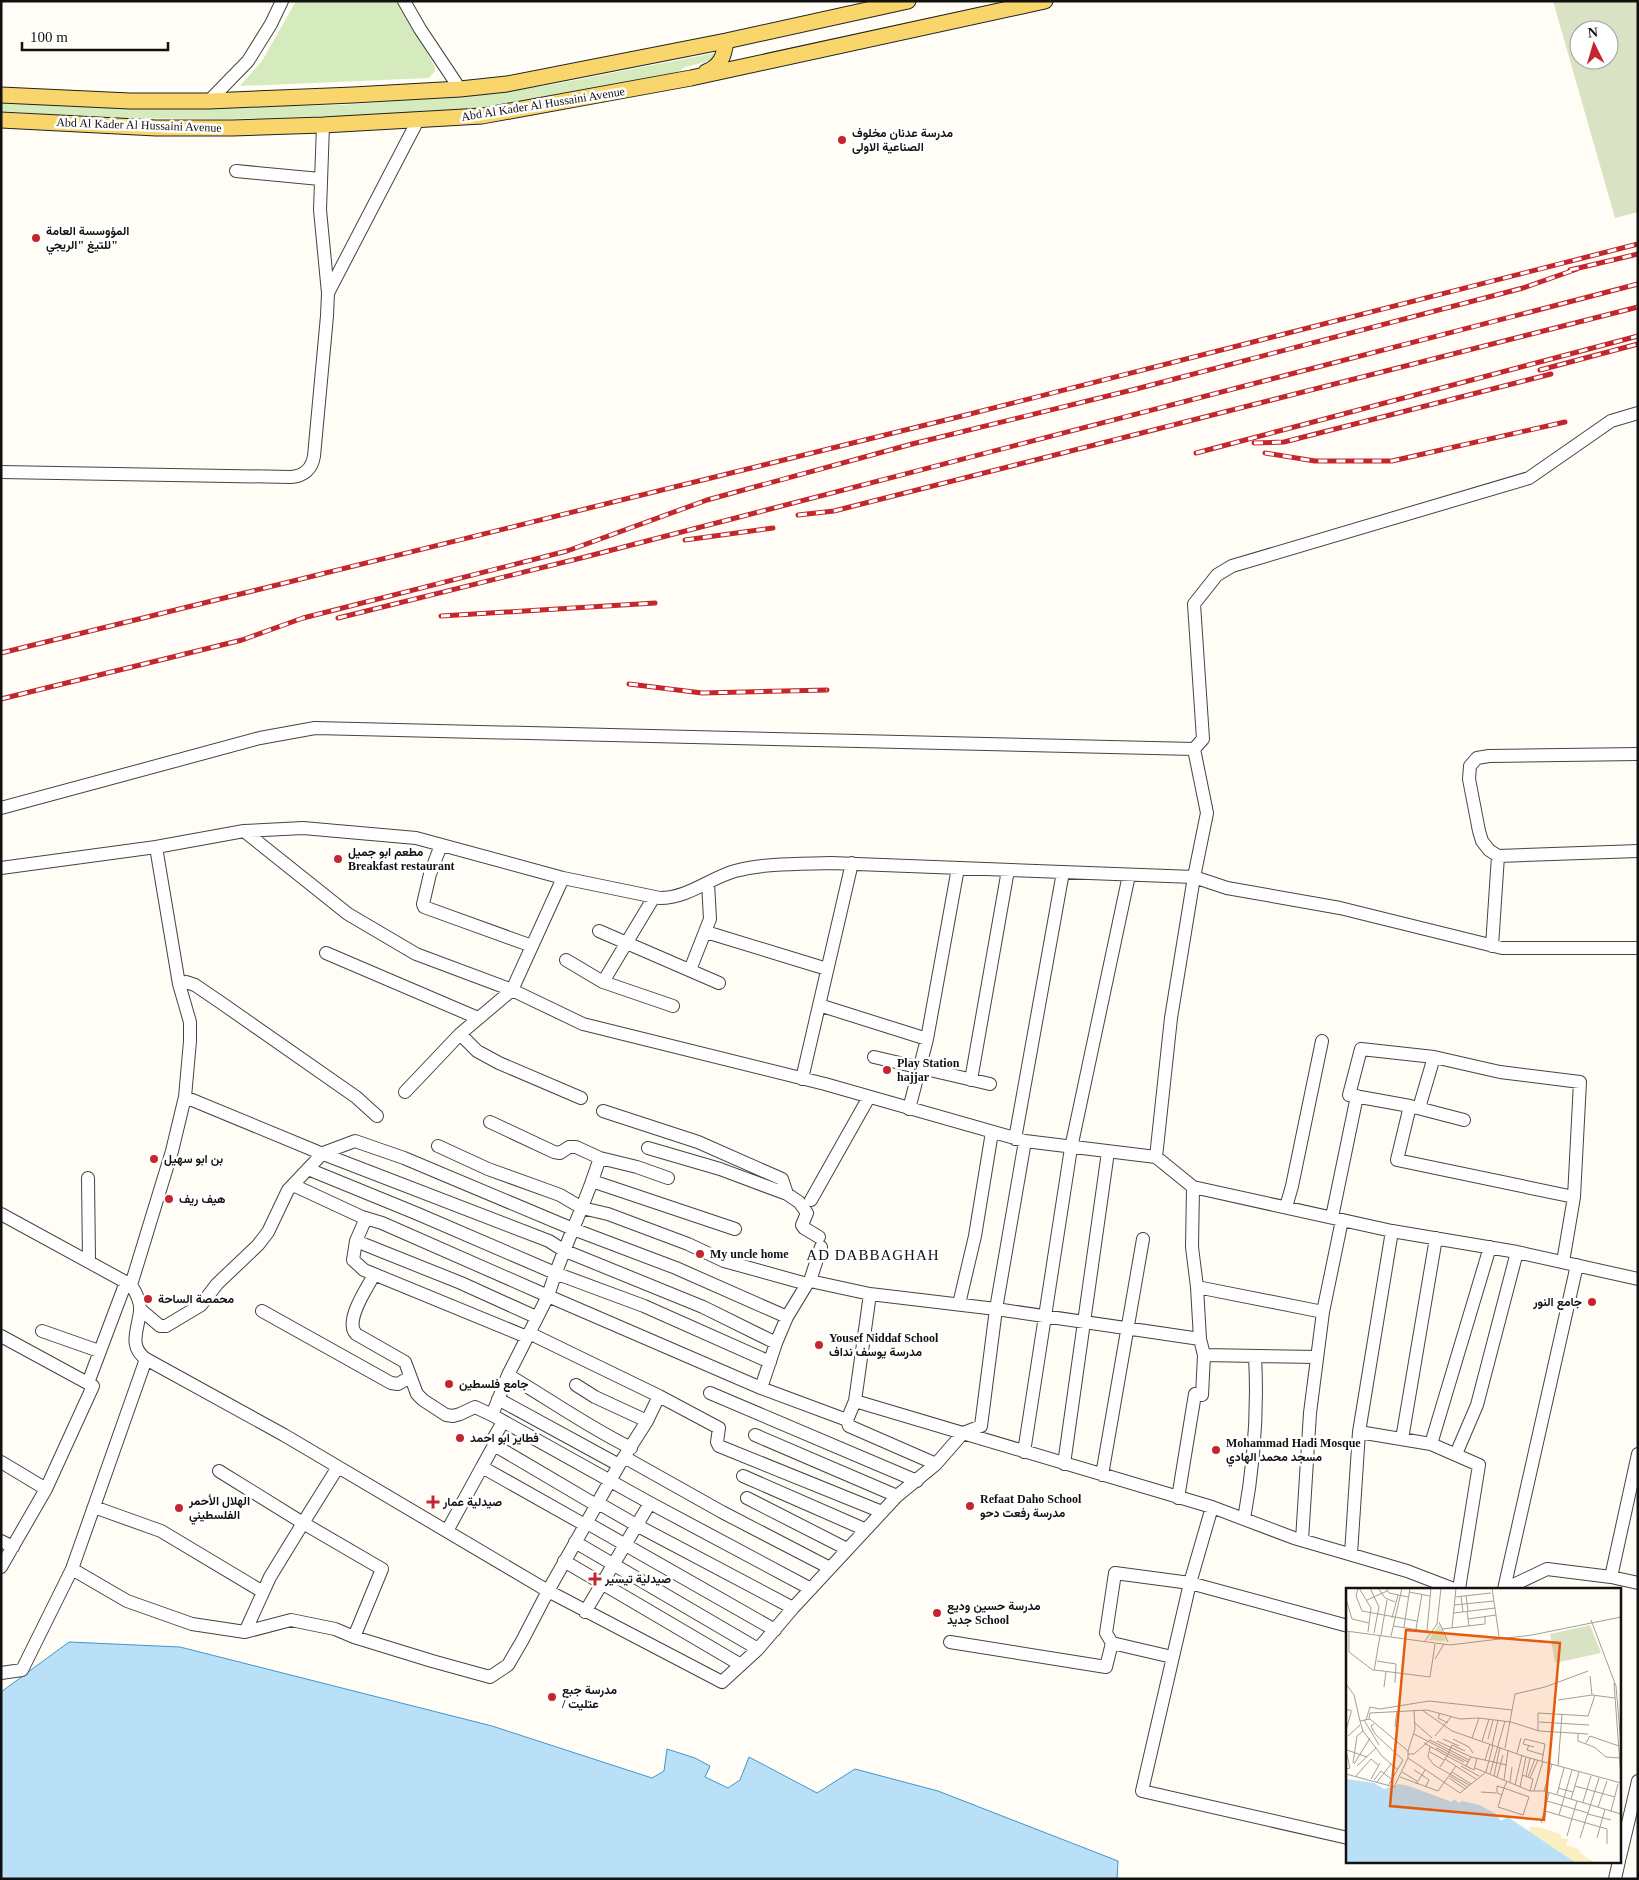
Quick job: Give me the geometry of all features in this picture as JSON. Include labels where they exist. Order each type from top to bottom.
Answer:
[{"type":"main road","name":"Abd Al Kader Al Hussaini Avenue","points":[[1,95],[130,101],[209,101],[460,89],[507,84],[726,41],[908,1]]},
{"type":"main road","name":"Abd Al Kader Al Hussaini Avenue","points":[[1,120],[156,128],[322,125],[482,116],[691,78],[1045,1]]},
{"type":"main road","points":[[691,78],[716,68],[724,56],[726,41]]},
{"type":"street","points":[[209,101],[248,61],[271,24],[282,1]]},
{"type":"street","points":[[404,1],[420,30],[460,89]]},
{"type":"street","points":[[328,293],[418,120]]},
{"type":"street","points":[[1,472],[291,478],[301,475],[309,469],[313,460],[328,293],[321,225],[322,125]]},
{"type":"street","points":[[236,171],[320,179]]},
{"type":"street","points":[[1,808],[260,738],[315,728],[1194,749],[1203,739],[1194,604],[1217,575],[1232,566],[1528,478],[1610,421],[1638,413]]},
{"type":"street","points":[[1156,1158],[1171,1018],[1194,877],[1207,813],[1194,749]]},
{"type":"street","points":[[1638,754],[1489,756],[1477,758],[1470,766],[1470,778],[1482,841],[1489,850],[1498,856],[1638,851]]},
{"type":"street","points":[[1,868],[156,847],[244,831],[303,828],[416,838],[563,878],[654,897],[666,898],[677,896],[727,874],[747,869],[786,865],[852,863],[1194,877],[1227,888],[1340,908],[1502,948],[1638,948]]},
{"type":"street","points":[[244,831],[348,914],[416,954],[512,990],[583,1024],[802,1079],[1020,1140],[1156,1158],[1193,1187],[1392,1230],[1517,1252],[1638,1279]]},
{"type":"street","points":[[441,845],[430,874],[423,904],[424,907],[532,946]]},
{"type":"street","points":[[88,1383],[99,1351],[129,1283],[172,1151],[185,1097],[190,1022],[179,984],[156,847]]},
{"type":"street","points":[[1492,946],[1498,856]]},
{"type":"street","points":[[802,1079],[852,863]]},
{"type":"street","points":[[909,1109],[927,1039],[958,868]]},
{"type":"street","points":[[971,1080],[1008,870]]},
{"type":"street","points":[[1,1214],[129,1283],[136,1292],[140,1309],[135,1344],[141,1355],[146,1359],[338,1466],[585,1612],[722,1682],[758,1648],[897,1496],[936,1464],[963,1433],[981,1426],[1020,1140],[1063,872]]},
{"type":"street","points":[[1024,1452],[1071,1148],[1129,874]]},
{"type":"street","points":[[405,1092],[460,1034],[512,990],[563,878]]},
{"type":"street","points":[[690,970],[710,919],[708,883]]},
{"type":"street","points":[[603,982],[654,897]]},
{"type":"street","points":[[599,931],[719,983]]},
{"type":"street","points":[[706,932],[827,969]]},
{"type":"street","points":[[326,953],[478,1018]]},
{"type":"street","points":[[566,960],[603,982],[673,1006]]},
{"type":"street","points":[[179,984],[186,982],[195,985],[356,1097],[377,1116]]},
{"type":"street","points":[[819,1005],[927,1039]]},
{"type":"street","points":[[460,1034],[477,1052],[581,1098]]},
{"type":"street","points":[[1286,1207],[1322,1041]]},
{"type":"street","points":[[1464,1120],[1414,1107],[1349,1095],[1361,1049],[1434,1057],[1500,1072],[1580,1082],[1574,1197],[1563,1262]]},
{"type":"street","points":[[874,1057],[990,1084]]},
{"type":"street","points":[[1434,1057],[1414,1107],[1397,1160],[1574,1197]]},
{"type":"street","points":[[1302,1540],[1310,1413],[1323,1312],[1357,1096]]},
{"type":"street","points":[[185,1097],[492,1218],[513,1229],[549,1241],[563,1250],[703,1307],[776,1343]]},
{"type":"street","points":[[811,1200],[868,1097]]},
{"type":"street","points":[[603,1111],[698,1142],[782,1179],[787,1194]]},
{"type":"street","points":[[490,1122],[554,1152],[560,1153],[569,1147],[576,1146],[600,1158],[637,1167],[668,1178]]},
{"type":"street","points":[[959,1304],[975,1236],[992,1132]]},
{"type":"street","points":[[140,1309],[160,1326],[166,1326],[201,1305],[217,1284],[258,1245],[268,1232],[292,1185],[323,1153],[355,1141],[404,1158],[573,1229],[676,1268],[787,1318]]},
{"type":"street","points":[[438,1146],[488,1169],[560,1196],[582,1208],[608,1214],[688,1244],[724,1261],[809,1282],[870,1294],[996,1309],[1200,1339]]},
{"type":"street","points":[[648,1148],[720,1169],[787,1194],[799,1202],[807,1213],[802,1225],[820,1242],[809,1282],[787,1318],[776,1343],[762,1388]]},
{"type":"street","points":[[1064,1464],[1108,1152]]},
{"type":"street","points":[[492,1415],[508,1375],[548,1296],[563,1250],[582,1208],[600,1158]]},
{"type":"street","points":[[308,1169],[427,1217],[555,1273],[644,1306],[770,1362]]},
{"type":"street","points":[[88,1178],[89,1260]]},
{"type":"street","points":[[592,1181],[735,1229]]},
{"type":"street","points":[[292,1185],[762,1388],[847,1420]]},
{"type":"street","points":[[1178,1498],[1195,1394],[1202,1396],[1204,1355],[1200,1339],[1197,1287],[1192,1247],[1193,1187]]},
{"type":"street","points":[[366,1218],[356,1241],[353,1260],[364,1270],[528,1335],[659,1396],[719,1428],[717,1442],[719,1446],[882,1512]]},
{"type":"street","points":[[1350,1554],[1359,1432],[1392,1230]]},
{"type":"street","points":[[1402,1439],[1436,1238]]},
{"type":"street","points":[[1102,1475],[1126,1328],[1143,1239]]},
{"type":"street","points":[[356,1241],[496,1297],[536,1317]]},
{"type":"street","points":[[1431,1444],[1490,1247]]},
{"type":"street","points":[[1456,1454],[1476,1405],[1517,1252]]},
{"type":"street","points":[[1505,1588],[1577,1265]]},
{"type":"street","points":[[374,1275],[356,1309],[351,1324],[352,1329],[356,1334],[405,1362],[417,1394],[422,1400],[446,1416],[453,1416],[475,1407],[492,1415],[650,1503],[811,1589]]},
{"type":"street","points":[[1197,1287],[1323,1312]]},
{"type":"street","points":[[870,1294],[855,1401],[847,1420],[849,1426],[936,1464]]},
{"type":"street","points":[[262,1311],[391,1383],[398,1384],[410,1377]]},
{"type":"street","points":[[42,1331],[99,1351]]},
{"type":"street","points":[[1,1336],[93,1386],[46,1489],[1,1567]]},
{"type":"street","points":[[1204,1355],[1317,1357]]},
{"type":"street","points":[[1244,1519],[1255,1438],[1255,1356]]},
{"type":"street","points":[[1,1673],[22,1670],[72,1569],[146,1359]]},
{"type":"street","points":[[508,1375],[606,1436],[625,1457]]},
{"type":"street","points":[[576,1385],[595,1397],[647,1421]]},
{"type":"street","points":[[710,1393],[918,1480]]},
{"type":"street","points":[[72,1569],[126,1601],[192,1624],[245,1632],[291,1620],[335,1629],[354,1637],[490,1677],[508,1664],[522,1641],[564,1561],[647,1421],[659,1396]]},
{"type":"street","points":[[498,1400],[625,1457],[722,1512],[830,1568]]},
{"type":"street","points":[[855,1401],[1212,1507],[1302,1540],[1407,1571],[1451,1588]]},
{"type":"street","points":[[447,1532],[494,1445],[493,1439],[503,1422]]},
{"type":"street","points":[[1359,1432],[1431,1444],[1479,1465],[1459,1588]]},
{"type":"street","points":[[755,1435],[897,1496]]},
{"type":"street","points":[[494,1445],[597,1504],[793,1608]]},
{"type":"street","points":[[1610,1577],[1634,1489],[1638,1454]]},
{"type":"street","points":[[1,1462],[46,1489]]},
{"type":"street","points":[[245,1632],[270,1577],[338,1466]]},
{"type":"street","points":[[482,1468],[625,1545],[774,1630]]},
{"type":"street","points":[[218,1471],[382,1569],[354,1637]]},
{"type":"street","points":[[743,1476],[864,1530]]},
{"type":"street","points":[[747,1498],[847,1549]]},
{"type":"street","points":[[585,1612],[650,1503]]},
{"type":"street","points":[[94,1506],[161,1531],[263,1592]]},
{"type":"street","points":[[1212,1507],[1190,1583],[1142,1791],[1346,1838]]},
{"type":"street","points":[[1,1541],[13,1547]]},
{"type":"street","points":[[575,1542],[758,1648]]},
{"type":"street","points":[[564,1561],[741,1664]]},
{"type":"street","points":[[1507,1588],[1547,1569],[1610,1577],[1638,1583]]},
{"type":"street","points":[[950,1642],[1106,1666],[1112,1643],[1106,1633],[1115,1573],[1190,1583],[1346,1625]]},
{"type":"street","points":[[1112,1643],[1172,1657]]},
{"type":"street","points":[[1622,1849],[1637,1785]]},
{"type":"street","points":[[1615,1879],[1619,1862]]},
{"type":"green space","points":[[296,1],[398,1],[435,67],[435,71],[429,78],[240,86],[262,61]]},
{"type":"green space","points":[[1553,1],[1638,1],[1638,212],[1615,218],[1573,70],[1619,70],[1619,20],[1569,20],[1569,57]]},
{"type":"green space","points":[[715,53],[717,59],[685,67],[676,73],[481,109],[345,116],[231,119],[95,118],[1,111],[1,100],[197,107],[340,105],[471,96],[550,85]]},
{"type":"water","points":[[69,1642],[180,1647],[492,1726],[652,1778],[664,1771],[667,1749],[695,1758],[710,1766],[705,1777],[728,1788],[740,1780],[749,1757],[817,1793],[855,1769],[938,1791],[1118,1861],[1117,1879],[1,1879],[1,1692]]},
{"type":"railway","points":[[1,653],[962,416],[1638,244]]},
{"type":"railway","points":[[1570,270],[1638,254]]},
{"type":"railway","points":[[1,699],[242,640],[303,618],[567,551],[707,500],[912,444],[1136,389],[1523,288],[1577,269]]},
{"type":"railway","points":[[338,618],[585,557],[1638,284]]},
{"type":"railway","points":[[798,515],[834,511],[1638,307]]},
{"type":"railway","points":[[1196,453],[1638,336]]},
{"type":"railway","points":[[1540,370],[1638,344]]},
{"type":"railway","points":[[1254,443],[1284,442],[1551,374]]},
{"type":"railway","points":[[1265,453],[1315,461],[1392,461],[1565,422]]},
{"type":"railway","points":[[685,540],[773,528]]},
{"type":"railway","points":[[441,616],[655,603]]},
{"type":"railway","points":[[629,684],[702,693],[827,690]]},
{"type":"place","name":"مدرسة عدنان مخلوف الصناعية الاولى","points":[[842,140]]},
{"type":"place","name":"المؤوسسة العامة للتيغ \"الريجي\"","points":[[36,238]]},
{"type":"place","name":"مطعم ابو جميل Breakfast restaurant","points":[[338,859]]},
{"type":"place","name":"Play Station hajjar","points":[[887,1070]]},
{"type":"place","name":"بن ابو سهيل","points":[[154,1159]]},
{"type":"place","name":"هيف ريف","points":[[169,1199]]},
{"type":"place","name":"My uncle home","points":[[700,1254]]},
{"type":"place","name":"محمصة الساحة","points":[[148,1299]]},
{"type":"place","name":"جامع النور","points":[[1592,1302]]},
{"type":"place","name":"Yousef Niddaf School مدرسة يوسف نداف","points":[[819,1345]]},
{"type":"place","name":"جامع فلسطين","points":[[449,1384]]},
{"type":"place","name":"فطاير ابو احمد","points":[[460,1438]]},
{"type":"place","name":"Mohammad Hadi Mosque مسجد محمد الهادي","points":[[1216,1450]]},
{"type":"place","name":"صيدلية عمار","points":[[433,1502]]},
{"type":"place","name":"Refaat Daho School مدرسة رفعت دحو","points":[[970,1506]]},
{"type":"place","name":"الهلال الأحمر الفلسطيني","points":[[179,1508]]},
{"type":"place","name":"صيدلية تيسير","points":[[595,1579]]},
{"type":"place","name":"مدرسة حسين وديع جديد School","points":[[937,1613]]},
{"type":"place","name":"مدرسة جبع / عتليت","points":[[552,1697]]},
{"type":"district","name":"AD DABBAGHAH","points":[[873,1255]]}]
